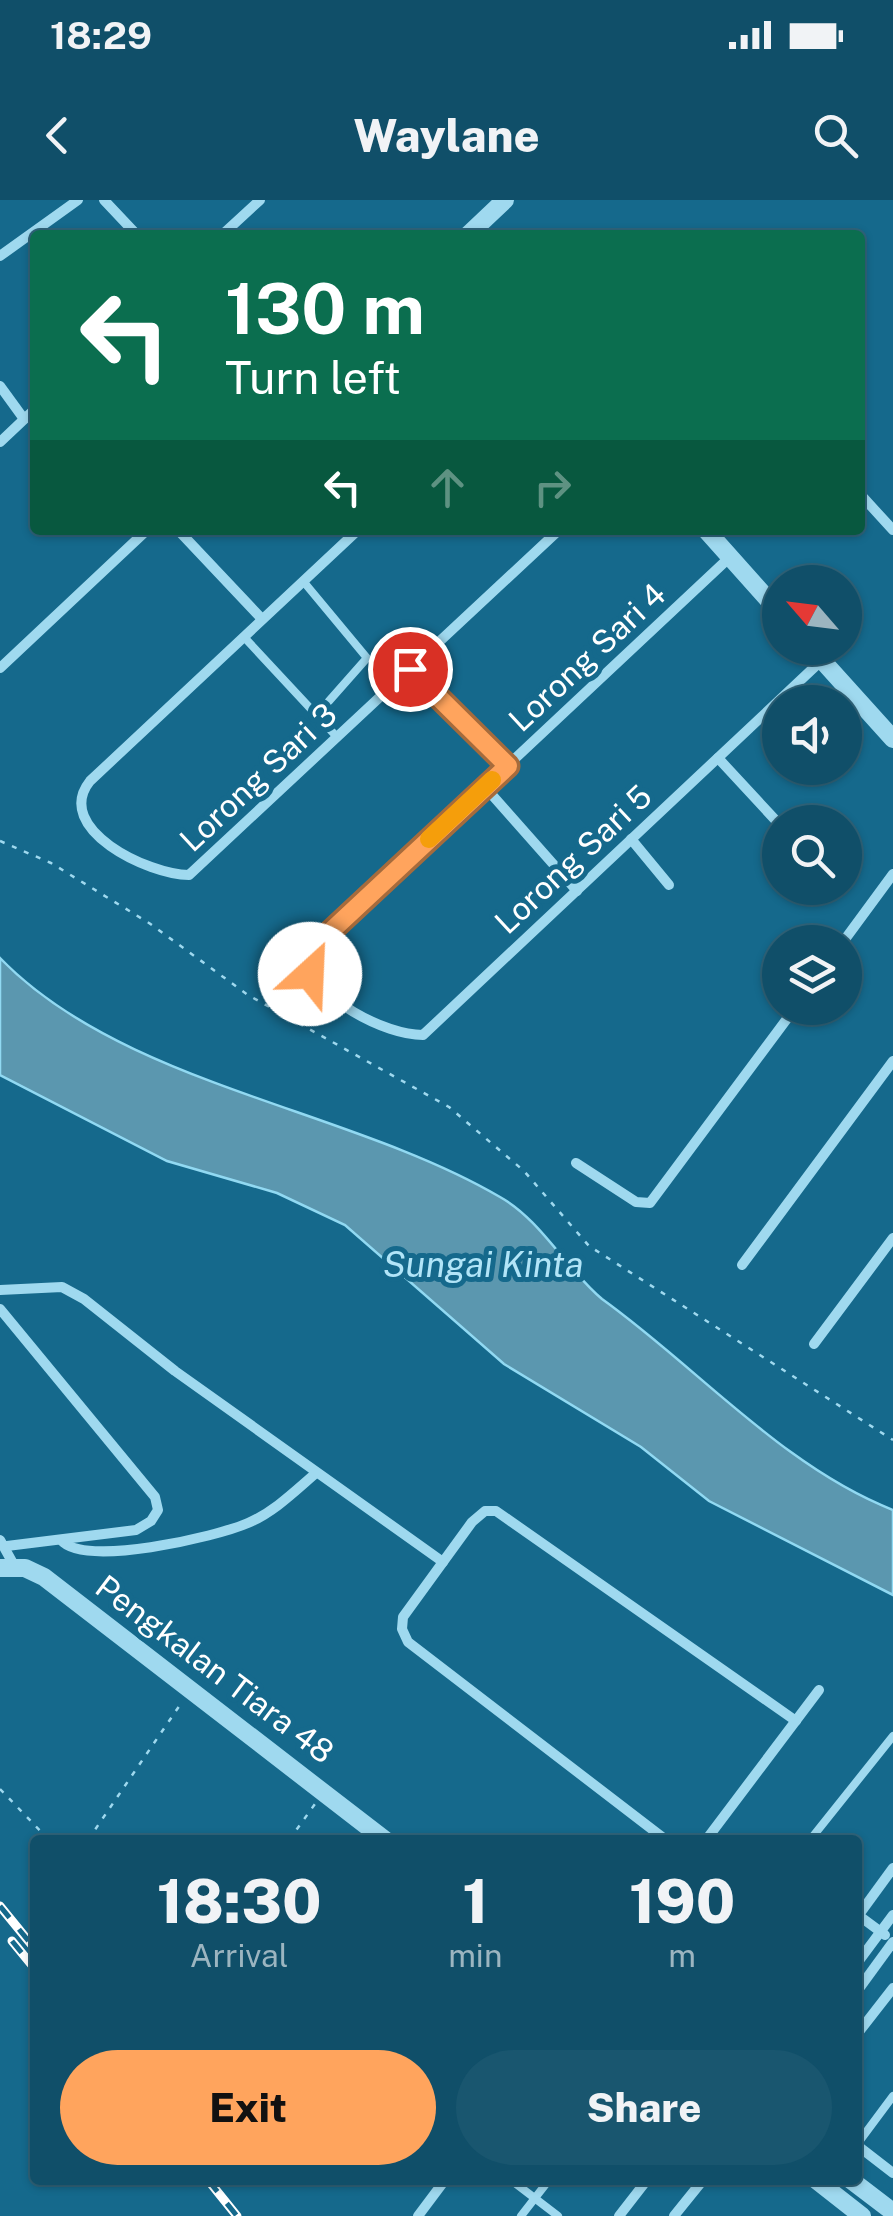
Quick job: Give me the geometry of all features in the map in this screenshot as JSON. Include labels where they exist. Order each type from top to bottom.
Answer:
[{"type":"street","points":[[36,230],[78,200]]},
{"type":"street","points":[[104,200],[132,230]]},
{"type":"street","points":[[227,230],[260,200]]},
{"type":"street","points":[[473,230],[506,200]]},
{"type":"street","points":[[0,256],[30,234]]},
{"type":"street","points":[[0,386],[24,419]]},
{"type":"street","points":[[0,442],[30,414]]},
{"type":"street","points":[[865,499],[893,530]]},
{"type":"street","points":[[0,668],[142,535]]},
{"type":"street","points":[[183,535],[262,620]]},
{"type":"street","points":[[244,636],[353,535]]},
{"type":"street","name":"Lorong Sari 3","points":[[244,636],[80,794],[80,810],[88,825],[142,867],[164,875],[188,876],[554,535]]},
{"type":"street","points":[[710,535],[762,593]]},
{"type":"street","name":"Lorong Sari 4","points":[[344,1003],[310,974],[306,959],[730,557]]},
{"type":"street","name":"Lorong Sari 5","points":[[344,1003],[406,1035],[424,1035],[718,758],[806,665]]},
{"type":"street","points":[[826,665],[893,739]]},
{"type":"street","points":[[410,669],[508,766]]},
{"type":"street","points":[[718,758],[762,806]]},
{"type":"street","points":[[485,787],[577,891]]},
{"type":"street","points":[[632,839],[669,884]]},
{"type":"street","points":[[856,925],[893,874]]},
{"type":"street","points":[[882,890],[893,899]]},
{"type":"street","points":[[576,1163],[636,1202],[650,1203],[782,1025]]},
{"type":"street","points":[[742,1266],[893,1062]]},
{"type":"street","points":[[814,1344],[893,1238]]},
{"type":"street","points":[[0,1290],[62,1287],[84,1299],[174,1371],[442,1562]]},
{"type":"street","points":[[0,1309],[156,1498],[158,1510],[152,1521],[136,1530],[4,1543],[8,1568]]},
{"type":"street","points":[[61,1540],[68,1546],[98,1552],[184,1540],[247,1524],[276,1507],[316,1473]]},
{"type":"street","points":[[659,1835],[408,1642],[402,1629],[403,1617],[472,1522],[485,1511],[496,1511],[796,1721]]},
{"type":"street","name":"Pengkalan Tiara 48","points":[[8,1568],[44,1577],[379,1835]]},
{"type":"street","points":[[710,1835],[819,1690]]},
{"type":"street","points":[[862,1910],[893,1868]]},
{"type":"street","points":[[862,1957],[893,1915]]},
{"type":"street","points":[[862,1918],[893,1942],[862,1985]]},
{"type":"street","points":[[862,2028],[893,1988]]},
{"type":"street","points":[[862,2148],[893,2173]]},
{"type":"street","points":[[418,2216],[442,2185]]},
{"type":"street","points":[[619,2216],[643,2185]]},
{"type":"street","points":[[674,2216],[698,2185]]},
{"type":"street","points":[[822,2185],[862,2216]]},
{"type":"street","points":[[858,2185],[893,2212]]},
{"type":"lane","points":[[303,582],[367,658],[365,666],[329,701]]},
{"type":"lane","points":[[244,636],[337,737]]},
{"type":"lane","points":[[814,1835],[893,1736]]},
{"type":"lane","points":[[862,2139],[893,2096]]},
{"type":"lane","points":[[518,2185],[558,2216]]},
{"type":"lane","points":[[520,2216],[545,2185]]},
{"type":"path","points":[[0,841],[51,863],[149,923],[248,995],[449,1107],[524,1171],[589,1246],[893,1440]]},
{"type":"path","points":[[91,1835],[192,1689]]},
{"type":"path","points":[[0,1788],[43,1835]]},
{"type":"path","points":[[293,1835],[324,1791]]},
{"type":"water","name":"Sungai Kinta","points":[[0,958],[51,1001],[109,1036],[172,1066],[440,1166],[515,1207],[602,1299],[742,1414],[814,1468],[893,1510],[893,1595],[709,1501],[641,1447],[504,1364],[345,1225],[277,1193],[167,1161],[0,1075]]},
{"type":"railway","points":[[0,1906],[30,1943]]},
{"type":"railway","points":[[12,1941],[30,1963]]},
{"type":"railway","points":[[212,2185],[237,2216]]},
{"type":"slow traffic","points":[[429,839],[492,780]]},
{"type":"route","points":[[310,974],[306,959],[315,946],[508,766],[410,669]]}]
